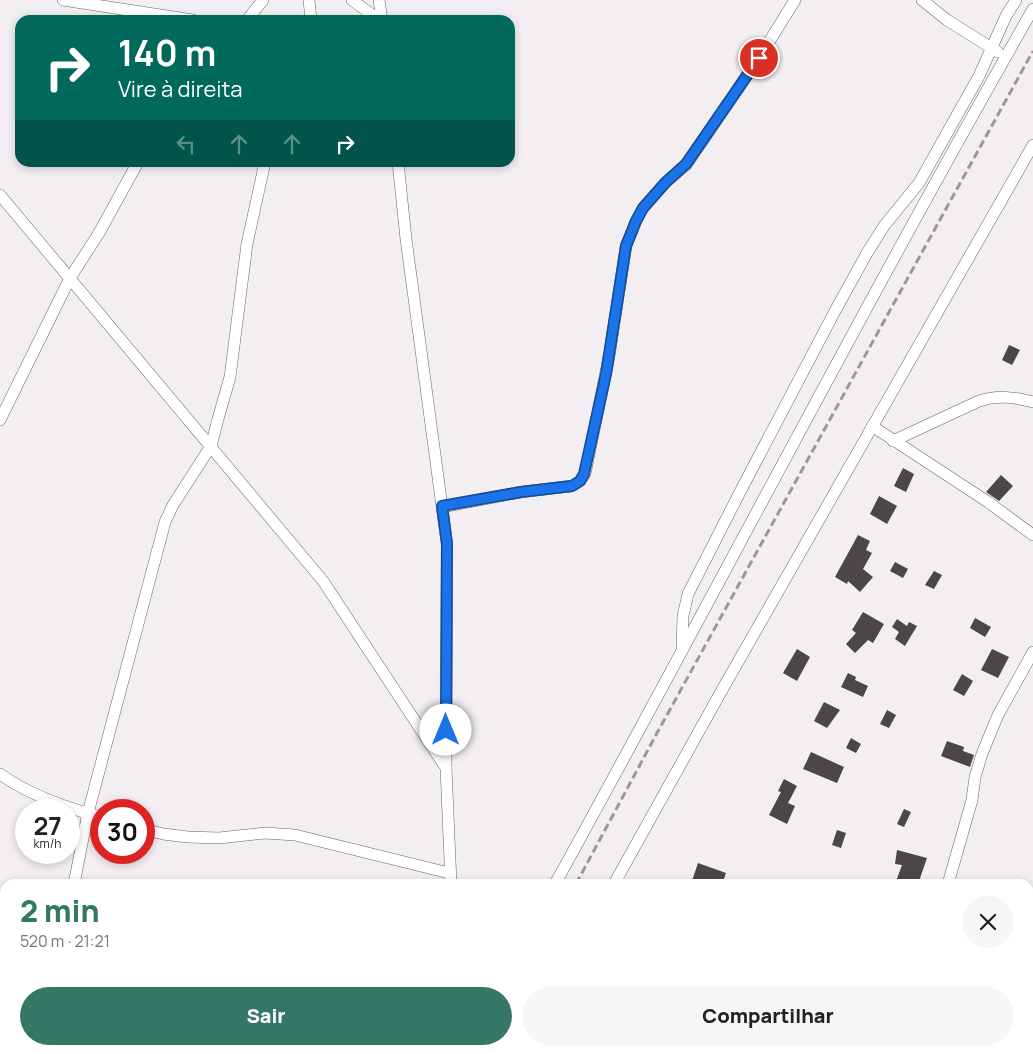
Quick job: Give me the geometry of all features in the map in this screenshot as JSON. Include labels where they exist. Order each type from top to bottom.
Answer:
[{"type":"street","points":[[63,0],[160,15]]},
{"type":"street","points":[[251,15],[263,0]]},
{"type":"street","points":[[310,0],[311,15]]},
{"type":"street","points":[[352,0],[373,15]]},
{"type":"street","points":[[379,0],[380,15]]},
{"type":"street","points":[[442,506],[521,492],[572,486],[580,481],[584,474],[600,407],[626,246],[636,221],[643,208],[666,182],[686,164],[759,58],[795,0]]},
{"type":"street","points":[[922,0],[948,20],[1006,56]]},
{"type":"street","points":[[682,651],[683,616],[688,594],[740,492],[867,253],[884,226],[918,184],[979,76],[1006,16],[1016,0]]},
{"type":"street","points":[[558,879],[1033,9]]},
{"type":"street","points":[[617,879],[717,699],[1033,145]]},
{"type":"street","points":[[0,420],[70,278],[99,233],[135,167]]},
{"type":"street","points":[[75,879],[88,813],[166,522],[173,505],[211,446],[230,377],[247,244],[264,167]]},
{"type":"street","points":[[155,832],[188,837],[218,838],[265,834],[295,835],[450,878],[446,768],[447,544],[406,239],[399,167]]},
{"type":"street","points":[[0,195],[323,581],[446,768]]},
{"type":"street","points":[[893,441],[979,401],[994,397],[1033,402]]},
{"type":"street","points":[[872,426],[988,502],[1033,535]]},
{"type":"street","points":[[949,879],[972,800],[975,778],[982,754],[998,715],[1033,652]]},
{"type":"street","points":[[0,774],[41,796],[88,813]]},
{"type":"building","points":[[1009,345],[1020,350],[1012,365],[1002,360]]},
{"type":"building","points":[[903,468],[914,474],[906,492],[894,486]]},
{"type":"building","points":[[1001,475],[1013,486],[999,501],[986,492]]},
{"type":"building","points":[[879,496],[897,506],[887,524],[870,514]]},
{"type":"building","points":[[858,535],[870,541],[866,550],[872,553],[863,569],[873,577],[860,592],[848,581],[847,584],[835,577]]},
{"type":"building","points":[[895,562],[908,569],[903,578],[890,571]]},
{"type":"building","points":[[934,571],[942,575],[934,589],[925,585]]},
{"type":"building","points":[[863,612],[884,624],[873,643],[868,640],[855,653],[846,644],[856,633],[852,630]]},
{"type":"building","points":[[975,618],[991,627],[985,637],[970,628]]},
{"type":"building","points":[[897,619],[907,626],[909,622],[917,626],[905,646],[895,639],[899,632],[892,627]]},
{"type":"building","points":[[797,649],[810,657],[797,681],[783,673]]},
{"type":"building","points":[[992,649],[1009,657],[998,678],[981,670]]},
{"type":"building","points":[[848,673],[856,677],[855,680],[868,686],[863,697],[841,687]]},
{"type":"building","points":[[962,674],[973,681],[964,696],[953,690]]},
{"type":"building","points":[[824,702],[840,710],[827,728],[814,721]]},
{"type":"building","points":[[887,710],[896,715],[889,728],[880,724]]},
{"type":"building","points":[[851,738],[861,744],[856,753],[846,748]]},
{"type":"building","points":[[947,741],[964,747],[963,751],[974,755],[970,767],[941,756]]},
{"type":"building","points":[[811,752],[844,767],[837,783],[803,769]]},
{"type":"building","points":[[784,779],[797,786],[788,803],[795,806],[787,824],[769,815],[781,792],[778,791]]},
{"type":"building","points":[[904,809],[911,812],[904,827],[897,824]]},
{"type":"building","points":[[837,830],[846,833],[841,848],[832,845]]},
{"type":"building","points":[[897,850],[927,858],[920,879],[897,879],[902,865],[895,864]]},
{"type":"building","points":[[698,863],[726,873],[724,879],[693,879]]},
{"type":"railway","points":[[579,879],[657,733],[1033,51]]},
{"type":"route","points":[[446,730],[447,544],[442,506],[521,492],[572,486],[580,481],[584,474],[600,407],[626,246],[636,221],[643,208],[666,182],[686,164],[759,58]]}]
